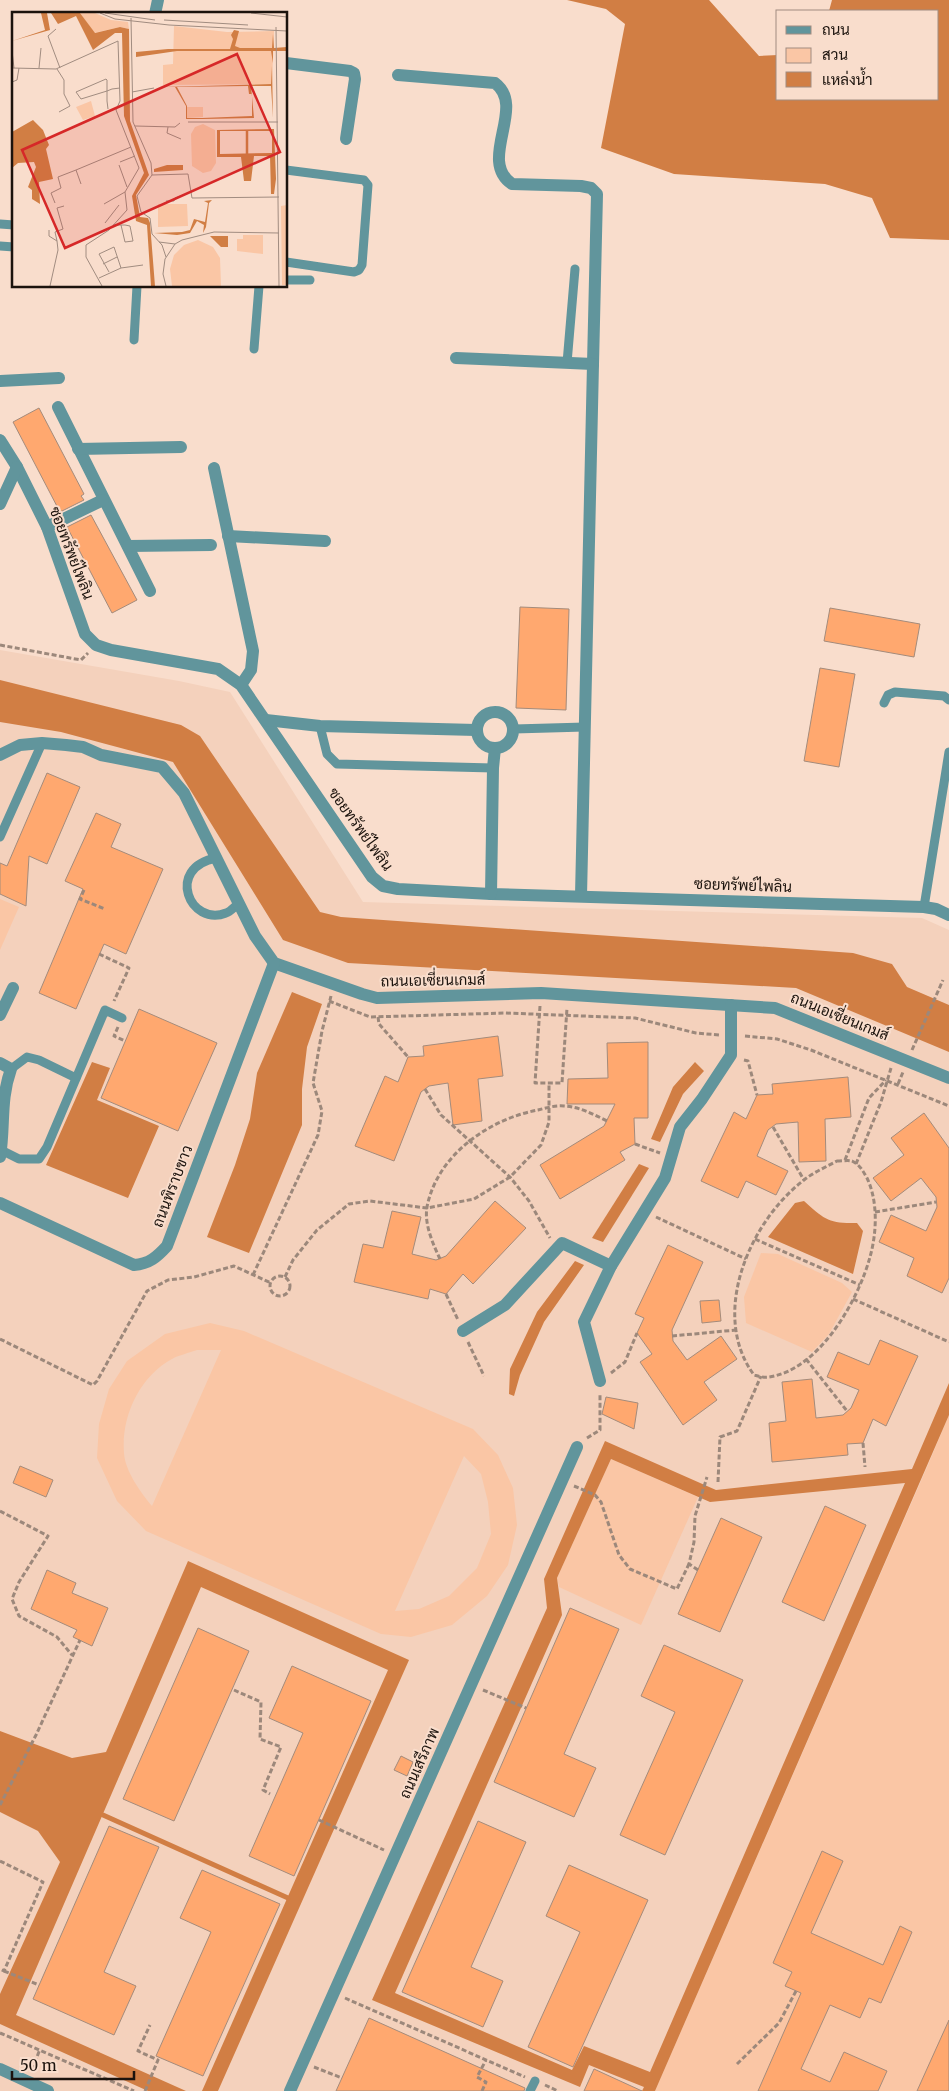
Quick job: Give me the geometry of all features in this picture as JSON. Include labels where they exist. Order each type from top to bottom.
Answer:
[{"type":"street","points":[[288,63],[354,73],[355,79],[346,139]]},
{"type":"street","points":[[398,75],[495,83],[503,89],[507,100],[498,167],[504,179],[512,184],[581,186],[591,188],[597,194],[581,896]]},
{"type":"street","points":[[456,358],[593,364]]},
{"type":"street","points":[[0,381],[59,378]]},
{"type":"street","points":[[58,407],[150,591]]},
{"type":"street","name":"ซอยทรัพย์ไพลิน","points":[[0,440],[17,467],[47,527],[85,634],[96,645],[111,650],[218,669],[241,685],[372,877],[383,886],[398,889],[491,894],[924,907],[936,909],[949,915]]},
{"type":"street","points":[[78,449],[181,447]]},
{"type":"street","points":[[0,504],[17,467]]},
{"type":"street","points":[[214,468],[253,651],[251,670],[241,685]]},
{"type":"street","points":[[47,527],[103,500]]},
{"type":"street","points":[[228,536],[325,541]]},
{"type":"street","points":[[128,546],[211,545]]},
{"type":"street","points":[[492,711],[507,715],[514,729],[508,743],[495,748],[482,743],[476,730],[481,717],[492,711]]},
{"type":"street","points":[[266,720],[320,726],[476,730]]},
{"type":"street","points":[[0,755],[20,745],[42,743],[83,748],[100,755],[162,767],[184,793],[238,904],[255,936],[274,963]]},
{"type":"street","points":[[491,894],[495,748]]},
{"type":"street","name":"ถนนเอเซี่ยนเกมส์","points":[[274,963],[377,998],[540,993],[775,1008],[949,1078]]},
{"type":"street","name":"ถนนพิราบขาว","points":[[0,1203],[134,1265],[144,1264],[156,1258],[167,1246],[274,963]]},
{"type":"street","points":[[0,1015],[12,988]]},
{"type":"street","points":[[600,1381],[584,1322],[611,1266],[665,1178],[680,1127],[731,1055],[731,1005]]},
{"type":"street","points":[[1,1154],[2,1098],[6,1066]]},
{"type":"street","points":[[463,1331],[505,1305],[562,1243],[611,1266]]},
{"type":"street","name":"ถนนเสรีภาพ","points":[[290,2091],[577,1448]]},
{"type":"street","points":[[0,2069],[43,2090]]},
{"type":"lane","points":[[288,170],[364,180],[368,185],[362,265],[359,270],[354,272],[288,262]]},
{"type":"lane","points":[[567,363],[574,269]]},
{"type":"lane","points":[[288,280],[310,280]]},
{"type":"lane","points":[[134,340],[137,288]]},
{"type":"lane","points":[[254,349],[259,288]]},
{"type":"lane","points":[[884,703],[888,695],[895,692],[944,696],[949,700]]},
{"type":"lane","points":[[320,726],[327,754],[336,764],[493,768]]},
{"type":"lane","points":[[514,729],[586,727]]},
{"type":"lane","points":[[0,837],[42,743]]},
{"type":"lane","points":[[924,907],[949,752]]},
{"type":"lane","points":[[216,858],[202,861],[191,870],[186,884],[189,898],[198,910],[212,915],[226,913],[238,904]]},
{"type":"lane","points":[[1,1154],[39,1160],[47,1147],[105,1010],[122,1018]]},
{"type":"lane","points":[[6,1066],[27,1058],[39,1060],[76,1078]]},
{"type":"lane","points":[[530,2091],[534,2081]]},
{"type":"path","points":[[0,645],[81,660],[96,645]]},
{"type":"path","points":[[84,890],[80,899],[105,909]]},
{"type":"path","points":[[99,954],[129,968],[109,1012]]},
{"type":"path","points":[[905,1046],[913,1049],[943,980]]},
{"type":"path","points":[[253,1275],[318,1135],[322,1111],[313,1083],[317,1054],[329,1001],[337,985]]},
{"type":"path","points":[[540,993],[535,1083],[562,1083],[568,995]]},
{"type":"path","points":[[377,998],[379,1024],[408,1058]]},
{"type":"path","points":[[329,1001],[370,1017],[505,1013],[635,1018],[696,1033],[758,1036],[778,1039],[886,1079],[949,1106]]},
{"type":"path","points":[[731,1055],[748,1061],[757,1095]]},
{"type":"path","points":[[845,1161],[870,1098],[886,1079]]},
{"type":"path","points":[[856,1164],[880,1102],[886,1079]]},
{"type":"path","points":[[285,1278],[293,1260],[317,1230],[349,1204],[370,1201],[427,1208],[474,1199],[510,1176],[541,1145],[548,1122],[549,1083]]},
{"type":"path","points":[[425,1089],[441,1115],[510,1176],[529,1201],[556,1250]]},
{"type":"path","points":[[440,1258],[430,1235],[427,1208],[439,1176],[456,1154],[486,1127],[517,1114],[564,1106],[586,1110],[607,1121]]},
{"type":"path","points":[[773,1127],[804,1180]]},
{"type":"path","points":[[634,1144],[671,1156]]},
{"type":"path","points":[[837,1161],[845,1161],[851,1161],[862,1169],[871,1186],[875,1212],[870,1256],[860,1284],[835,1332],[818,1350],[789,1370],[768,1377],[754,1375],[746,1364],[736,1330],[735,1303],[738,1279],[746,1258],[766,1219],[804,1180],[837,1161]]},
{"type":"path","points":[[875,1212],[936,1202]]},
{"type":"path","points":[[644,1211],[746,1258]]},
{"type":"path","points":[[755,1239],[860,1284]]},
{"type":"path","points":[[0,1339],[92,1385],[97,1381],[147,1292],[168,1280],[194,1277],[234,1266],[271,1283]]},
{"type":"path","points":[[278,1276],[285,1278],[289,1282],[290,1288],[285,1296],[278,1296],[272,1293],[271,1283],[278,1276]]},
{"type":"path","points":[[853,1299],[949,1342]]},
{"type":"path","points":[[672,1336],[736,1330]]},
{"type":"path","points":[[600,1430],[600,1381],[625,1362],[637,1333]]},
{"type":"path","points":[[806,1359],[847,1411]]},
{"type":"path","points":[[718,1482],[720,1437],[737,1431],[761,1376]]},
{"type":"path","points":[[863,1443],[865,1466]]},
{"type":"path","points":[[574,1486],[595,1495],[601,1502],[619,1555],[630,1569],[677,1589],[689,1564],[694,1542],[695,1516],[702,1499],[707,1477]]},
{"type":"path","points":[[0,1511],[48,1536],[19,1582],[12,1600],[19,1616],[57,1636],[72,1656]]},
{"type":"path","points":[[689,1564],[698,1570]]},
{"type":"path","points":[[0,1805],[36,1735],[80,1640]]},
{"type":"path","points":[[481,1689],[526,1708]]},
{"type":"path","points":[[234,1690],[261,1702],[260,1739],[281,1747],[263,1790],[270,1794]]},
{"type":"path","points":[[319,1820],[396,1855]]},
{"type":"path","points":[[0,1861],[43,1882],[2,1970],[39,1985]]},
{"type":"path","points":[[737,2064],[779,2023],[796,1991]]},
{"type":"path","points":[[346,1998],[558,2091]]},
{"type":"path","points":[[145,2091],[158,2060],[138,2051],[150,2025]]},
{"type":"path","points":[[0,2033],[134,2091]]},
{"type":"path","points":[[482,2091],[486,2082],[477,2078],[486,2060]]},
{"type":"path","points":[[316,2068],[342,2078]]},
{"type":"shaded area","points":[[0,650],[179,681],[230,692],[363,902],[922,918],[949,930],[949,2091],[0,2091]]},
{"type":"green space","points":[[0,899],[19,907],[0,950]]},
{"type":"green space","points":[[761,1253],[778,1254],[842,1283],[852,1292],[829,1334],[812,1352],[746,1323],[744,1297]]},
{"type":"green space","points":[[210,1323],[244,1331],[473,1429],[498,1455],[513,1488],[517,1525],[508,1565],[487,1596],[452,1625],[411,1637],[381,1634],[146,1531],[117,1501],[97,1458],[99,1424],[109,1389],[127,1361],[165,1334]],"holes":[[[197,1350],[221,1350],[152,1506],[134,1481],[125,1460],[124,1439],[129,1412],[134,1399],[150,1376],[175,1358]],[[464,1456],[481,1474],[488,1502],[491,1534],[477,1568],[449,1596],[419,1609],[395,1611]]]},
{"type":"green space","points":[[949,1415],[949,2091],[655,2091],[928,1465]]},
{"type":"green space","points":[[611,1459],[698,1497],[641,1625],[559,1587],[557,1578]]},
{"type":"water","points":[[567,0],[709,0],[759,56],[776,55],[776,100],[939,100],[939,10],[829,10],[832,0],[949,0],[949,240],[890,238],[872,198],[825,184],[674,174],[601,148],[625,24],[606,9]]},
{"type":"water","points":[[0,680],[181,725],[200,736],[320,912],[341,917],[853,953],[892,964],[907,987],[949,1005],[949,1052],[796,988],[348,963],[283,940],[173,762],[61,732],[0,722]]},
{"type":"water","points":[[292,992],[322,1004],[307,1047],[302,1089],[302,1125],[249,1253],[207,1237],[235,1165],[250,1119],[257,1073]]},
{"type":"water","points":[[92,1062],[110,1068],[97,1100],[159,1126],[128,1198],[46,1165]]},
{"type":"water","points":[[695,1062],[704,1071],[683,1094],[660,1142],[651,1139],[673,1087]]},
{"type":"water","points":[[639,1164],[649,1168],[603,1242],[592,1238]]},
{"type":"water","points":[[804,1201],[822,1216],[840,1223],[857,1223],[863,1231],[853,1274],[768,1237],[795,1203]]},
{"type":"water","points":[[575,1261],[584,1265],[544,1322],[520,1375],[514,1396],[509,1394],[510,1369],[537,1312]]},
{"type":"water","points":[[949,1383],[949,1415],[655,2091],[642,2091],[644,2087],[589,2065],[580,2087],[372,2000],[547,1608],[544,1579],[605,1441],[716,1490],[912,1469]],"holes":[[[611,1459],[710,1502],[905,1483],[650,2072],[584,2046],[572,2070],[395,1993],[562,1615],[557,1578]]]},
{"type":"water","points":[[188,1561],[409,1660],[218,2091],[202,2091],[388,1670],[201,1587],[16,2015],[186,2091],[148,2091],[0,2024],[0,1994],[60,1862],[38,1831],[0,1812],[0,1731],[72,1758],[106,1752]]},
{"type":"building","points":[[39,408],[84,494],[81,496],[84,500],[60,512],[13,422]]},
{"type":"building","points":[[91,515],[137,600],[112,613],[67,527]]},
{"type":"building","points":[[520,607],[569,609],[566,710],[516,708]]},
{"type":"building","points":[[830,608],[920,624],[914,657],[824,641]]},
{"type":"building","points":[[820,668],[855,674],[839,767],[804,761]]},
{"type":"building","points":[[47,773],[80,787],[47,864],[29,856],[26,906],[0,894],[0,863],[7,866]]},
{"type":"building","points":[[96,813],[121,824],[111,847],[163,869],[126,954],[104,944],[76,1009],[39,993],[83,889],[65,881]]},
{"type":"building","points":[[139,1009],[217,1043],[178,1131],[101,1098]]},
{"type":"building","points":[[498,1036],[503,1076],[478,1079],[482,1121],[453,1125],[448,1083],[429,1086],[421,1092],[394,1161],[355,1146],[385,1076],[398,1082],[408,1057],[424,1056],[423,1046]]},
{"type":"building","points":[[648,1042],[648,1118],[634,1118],[635,1144],[620,1152],[625,1160],[560,1199],[540,1165],[604,1126],[615,1104],[567,1104],[568,1079],[608,1078],[607,1043]]},
{"type":"building","points":[[848,1077],[851,1117],[825,1119],[826,1161],[799,1162],[798,1122],[776,1124],[768,1130],[757,1156],[788,1171],[776,1195],[746,1181],[738,1198],[701,1181],[734,1112],[746,1119],[757,1095],[773,1094],[772,1084]]},
{"type":"building","points":[[924,1113],[949,1148],[949,1278],[942,1293],[907,1276],[914,1258],[879,1242],[891,1215],[926,1231],[937,1207],[936,1197],[921,1178],[891,1201],[873,1178],[904,1155],[891,1138]]},
{"type":"building","points":[[495,1201],[526,1228],[473,1284],[463,1274],[446,1294],[430,1289],[428,1299],[354,1282],[363,1244],[383,1248],[392,1211],[421,1217],[412,1254],[436,1260],[446,1256]]},
{"type":"building","points":[[668,1245],[703,1262],[672,1330],[673,1341],[687,1360],[721,1336],[737,1359],[704,1382],[717,1400],[683,1425],[640,1362],[652,1354],[637,1333],[644,1318],[635,1314]]},
{"type":"building","points":[[719,1300],[721,1321],[702,1323],[700,1301]]},
{"type":"building","points":[[880,1340],[918,1356],[886,1426],[873,1419],[863,1443],[847,1444],[848,1455],[772,1462],[769,1423],[786,1421],[782,1382],[812,1379],[816,1418],[843,1415],[851,1408],[859,1390],[827,1377],[838,1352],[869,1365]]},
{"type":"building","points":[[606,1397],[638,1403],[634,1429],[602,1414]]},
{"type":"building","points":[[20,1466],[53,1480],[46,1497],[13,1483]]},
{"type":"building","points":[[825,1506],[866,1525],[824,1621],[782,1602]]},
{"type":"building","points":[[721,1518],[762,1537],[720,1632],[678,1614]]},
{"type":"building","points":[[47,1570],[76,1583],[72,1593],[108,1608],[92,1646],[73,1637],[77,1630],[31,1609]]},
{"type":"building","points":[[570,1608],[619,1629],[564,1754],[596,1768],[574,1817],[494,1782]]},
{"type":"building","points":[[198,1628],[249,1651],[174,1821],[123,1799]]},
{"type":"building","points":[[664,1645],[743,1680],[665,1855],[620,1835],[675,1712],[641,1696]]},
{"type":"building","points":[[292,1666],[371,1701],[294,1876],[249,1856],[303,1733],[269,1718]]},
{"type":"building","points":[[401,1756],[413,1762],[407,1776],[394,1770]]},
{"type":"building","points":[[478,1821],[526,1842],[471,1967],[503,1981],[483,2027],[402,1992]]},
{"type":"building","points":[[109,1826],[159,1847],[104,1972],[136,1986],[114,2035],[33,1999]]},
{"type":"building","points":[[822,1851],[843,1861],[811,1933],[883,1965],[900,1926],[912,1932],[881,2003],[869,1998],[860,2018],[830,2005],[801,2069],[830,2082],[844,2052],[887,2071],[878,2091],[758,2091],[801,1993],[785,1986],[792,1972],[773,1963]]},
{"type":"building","points":[[569,1865],[648,1900],[573,2067],[528,2047],[580,1932],[546,1916]]},
{"type":"building","points":[[202,1870],[280,1904],[203,2076],[156,2056],[211,1932],[180,1918]]},
{"type":"building","points":[[369,2018],[525,2088],[524,2091],[336,2091]]},
{"type":"building","points":[[949,2020],[949,2091],[917,2091]]},
{"type":"building","points":[[594,2069],[642,2091],[584,2091]]},
{"type":"waterway","points":[[103,1815],[288,1898]]}]
